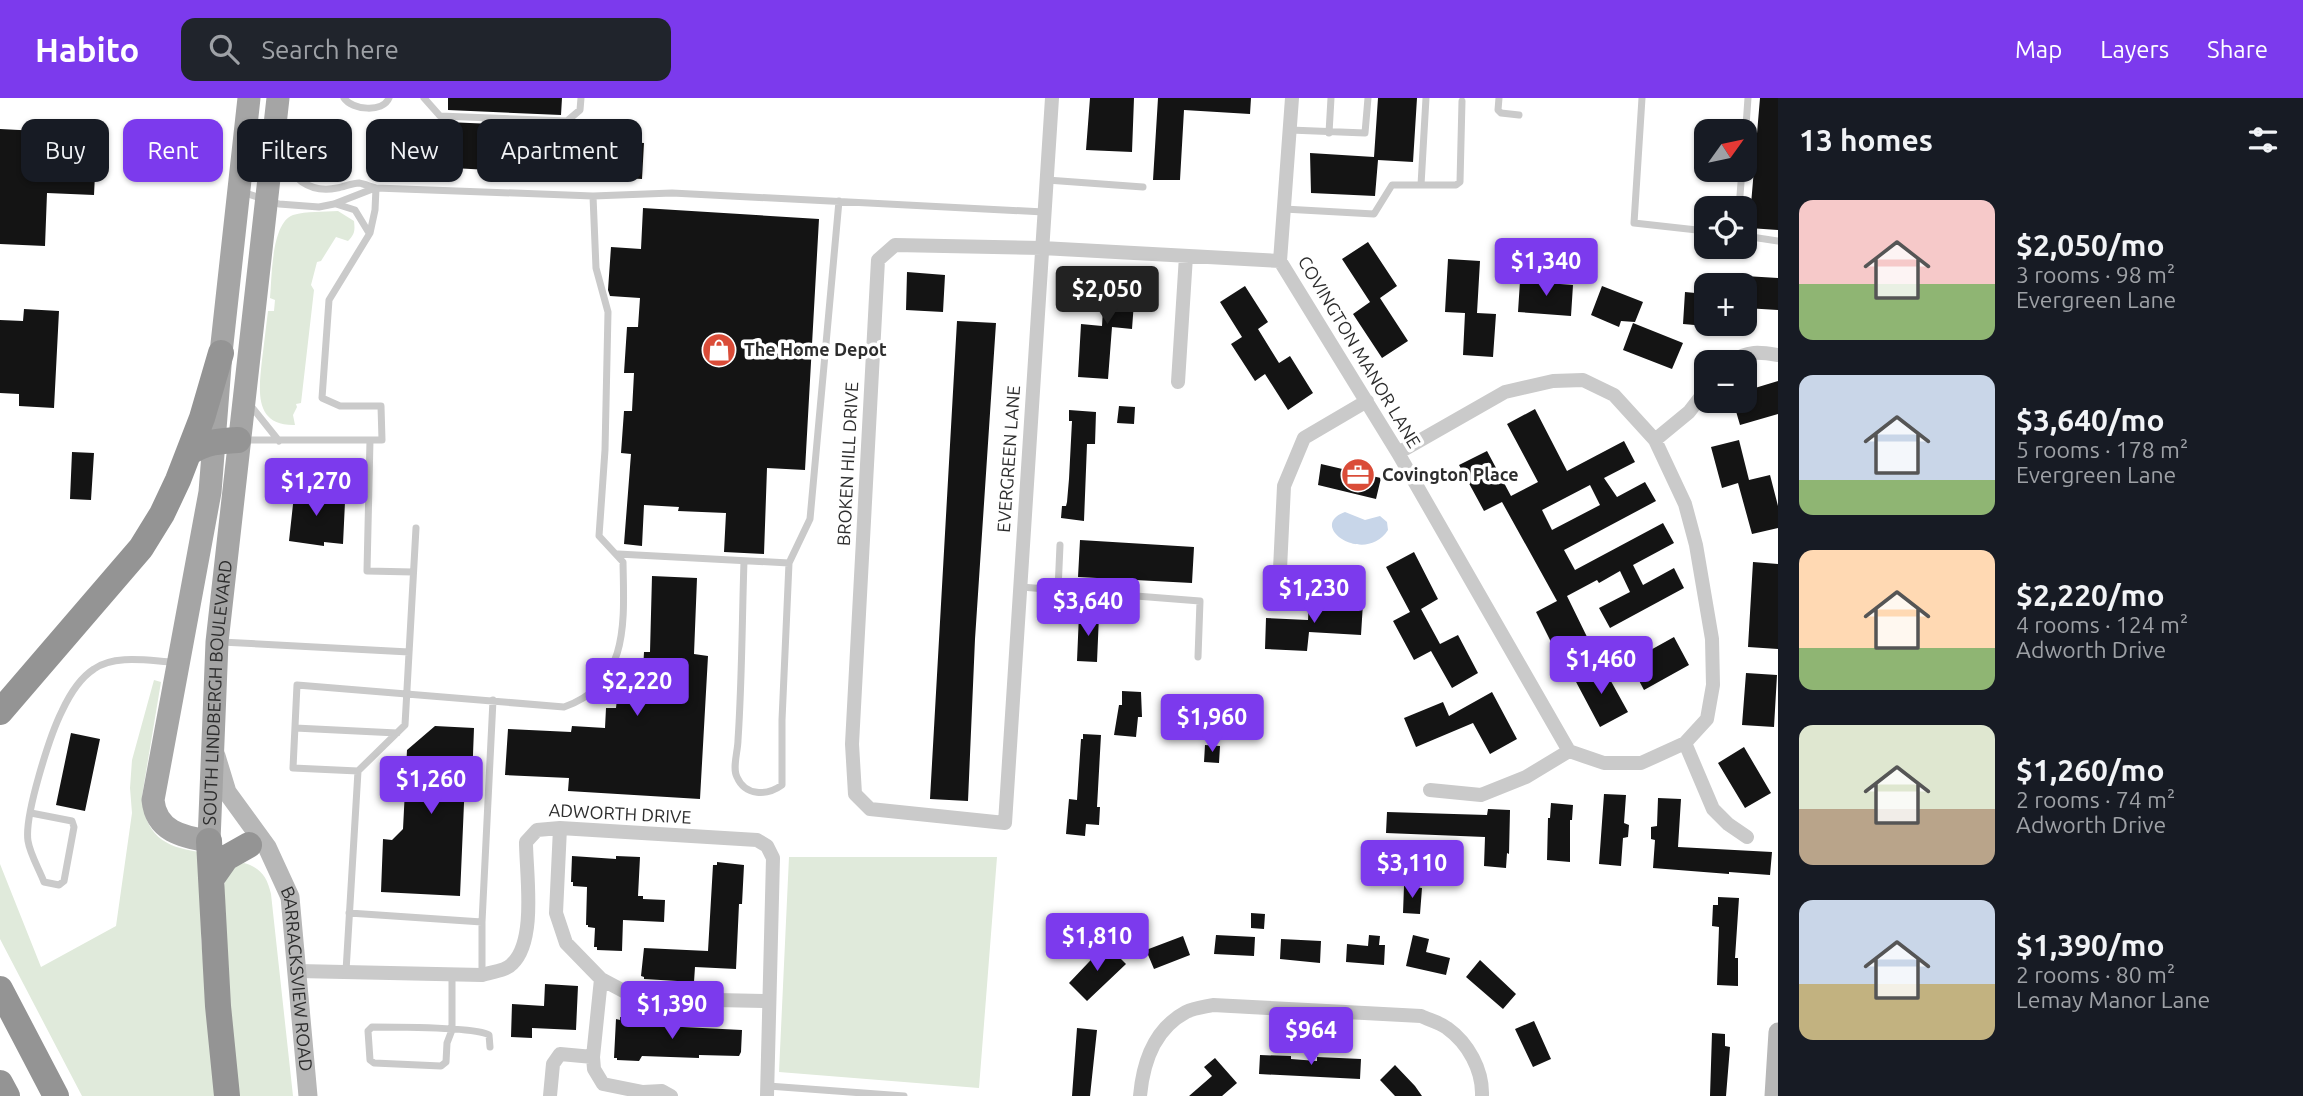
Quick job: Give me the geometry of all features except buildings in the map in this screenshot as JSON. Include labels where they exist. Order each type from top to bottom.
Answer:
[{"type":"highway","points":[[0,712],[141,548],[162,514],[190,452],[221,353]]},
{"type":"highway","points":[[190,452],[204,443],[226,440]]},
{"type":"highway","points":[[209,841],[218,1006],[227,1096]]},
{"type":"highway","points":[[212,878],[226,858],[249,845]]},
{"type":"highway","points":[[0,989],[56,1096]]},
{"type":"highway","points":[[0,1083],[7,1096]]},
{"type":"main road","name":"SOUTH LINDBERGH BOULEVARD","points":[[249,98],[221,353],[226,440],[209,841],[187,838],[173,832],[162,822],[154,807],[158,765],[203,534],[226,440],[243,396],[269,182]]},
{"type":"main road","name":"SOUTH LINDBERGH BOULEVARD","points":[[276,119],[278,98]]},
{"type":"street","name":"EVERGREEN LANE","points":[[1005,823],[1052,98]]},
{"type":"street","name":"COVINGTON MANOR LANE","points":[[1292,98],[1280,261],[1398,453],[1569,751]]},
{"type":"street","name":"BROKEN HILL DRIVE","points":[[1005,823],[870,809],[855,794],[852,744],[878,260],[895,245],[1042,248],[1280,261]]},
{"type":"street","points":[[1178,382],[1186,256]]},
{"type":"street","points":[[1757,352],[1778,355]]},
{"type":"street","points":[[1398,453],[1505,392],[1553,381],[1583,380],[1614,395],[1655,440],[1685,504],[1696,545],[1712,639],[1713,685],[1707,719],[1685,743],[1641,763],[1604,763],[1569,751],[1526,777],[1481,795],[1430,790]]},
{"type":"street","points":[[1279,590],[1284,486],[1304,438],[1367,401]]},
{"type":"street","points":[[1655,440],[1694,406]]},
{"type":"street","points":[[1685,743],[1713,809],[1747,837]]},
{"type":"street","name":"BARRACKSVIEW ROAD","points":[[214,748],[227,792],[267,847],[290,897],[308,1096]]},
{"type":"street","points":[[560,828],[556,913],[566,943],[601,979],[663,1012],[682,1012],[716,1000],[768,1001]]},
{"type":"street","name":"ADWORTH DRIVE","points":[[298,971],[482,975],[510,967],[519,957],[527,932],[526,842],[537,830],[560,828],[757,840],[767,846],[773,858],[767,1091]]},
{"type":"street","points":[[209,841],[249,845]]},
{"type":"street","name":"BARRACKSVIEW ROAD","points":[[249,845],[266,854],[276,865]]},
{"type":"street","points":[[601,979],[594,1069],[603,1084],[643,1094],[662,1091],[671,1096]]},
{"type":"street","points":[[1140,1096],[1142,1074],[1150,1049],[1166,1027],[1187,1011],[1213,1005],[1421,1016],[1446,1027],[1462,1044],[1476,1062],[1482,1092]]},
{"type":"street","points":[[1774,1096],[1778,1032]]},
{"type":"street","points":[[550,1096],[553,1064],[560,1054],[593,1057]]},
{"type":"lane","points":[[344,98],[355,107],[382,107],[387,104],[389,98]]},
{"type":"lane","points":[[424,98],[440,116],[567,121],[580,110],[581,98]]},
{"type":"lane","points":[[1329,133],[1331,98]]},
{"type":"lane","points":[[1290,130],[1365,133],[1368,98]]},
{"type":"lane","points":[[1421,185],[1426,98]]},
{"type":"lane","points":[[1499,98],[1498,110],[1501,113],[1519,115]]},
{"type":"lane","points":[[1642,98],[1634,223],[1694,230]]},
{"type":"lane","points":[[1746,119],[1748,98]]},
{"type":"lane","points":[[1284,209],[1374,214],[1392,185],[1457,185],[1460,182],[1462,101]]},
{"type":"lane","points":[[1046,180],[1143,187]]},
{"type":"lane","points":[[302,182],[309,188],[334,189],[358,183],[376,188],[593,196],[672,193],[1044,212]]},
{"type":"lane","points":[[334,204],[376,188]]},
{"type":"lane","points":[[226,440],[382,440],[381,405],[340,405],[322,398],[329,300],[370,233],[376,188]]},
{"type":"lane","points":[[239,191],[279,205],[347,206],[355,211],[370,233]]},
{"type":"lane","points":[[358,771],[293,768],[297,685],[564,707],[582,701],[599,688],[613,669],[621,646],[623,562],[599,536],[605,450],[608,312],[596,268],[593,196]]},
{"type":"lane","points":[[744,561],[735,775],[744,788],[758,793],[773,791],[782,785],[789,563],[810,519],[839,201]]},
{"type":"lane","points":[[1757,238],[1778,241]]},
{"type":"lane","points":[[243,396],[278,441]]},
{"type":"lane","points":[[370,440],[367,571],[413,572]]},
{"type":"lane","points":[[346,971],[358,771],[405,726],[416,528]]},
{"type":"lane","points":[[1058,590],[1060,545]]},
{"type":"lane","points":[[618,554],[789,563]]},
{"type":"lane","points":[[1020,587],[1200,601],[1199,657]]},
{"type":"lane","points":[[217,642],[409,652]]},
{"type":"lane","points":[[31,813],[72,821],[74,827],[64,881],[59,885],[44,882],[28,841],[33,794],[61,713],[79,682],[96,667],[139,660],[178,663]]},
{"type":"lane","points":[[482,975],[482,922],[493,700]]},
{"type":"lane","points":[[295,728],[397,733]]},
{"type":"lane","points":[[349,913],[482,922]]},
{"type":"lane","points":[[452,975],[452,1030],[447,1043],[446,1062],[441,1066],[374,1063],[370,1060],[368,1031],[372,1027],[452,1030],[483,1031],[489,1035],[490,1047]]},
{"type":"lane","points":[[767,1091],[904,1096]]},
{"type":"green space","points":[[338,211],[354,221],[354,232],[348,241],[336,237],[321,261],[317,262],[311,285],[314,290],[301,403],[296,404],[293,415],[295,425],[281,424],[265,413],[260,394],[268,311],[274,311],[275,300],[270,298],[277,240],[280,229],[293,215]]},
{"type":"green space","points":[[154,680],[161,682],[142,796],[147,820],[158,837],[176,847],[200,852],[201,939],[217,1096],[82,1096],[0,939],[0,864],[41,967],[116,926],[132,813],[132,760]]},
{"type":"green space","points":[[789,857],[997,857],[979,1088],[779,1072]]},
{"type":"green space","points":[[244,863],[262,874],[271,894],[293,1096],[237,1096],[224,889],[229,872]]},
{"type":"water","points":[[1345,512],[1365,520],[1380,516],[1387,522],[1388,530],[1378,540],[1366,544],[1343,540],[1332,526],[1335,518]]},
{"type":"place","name":"The Home Depot","points":[[719,350]]},
{"type":"place","name":"Covington Place","points":[[1358,475]]}]
